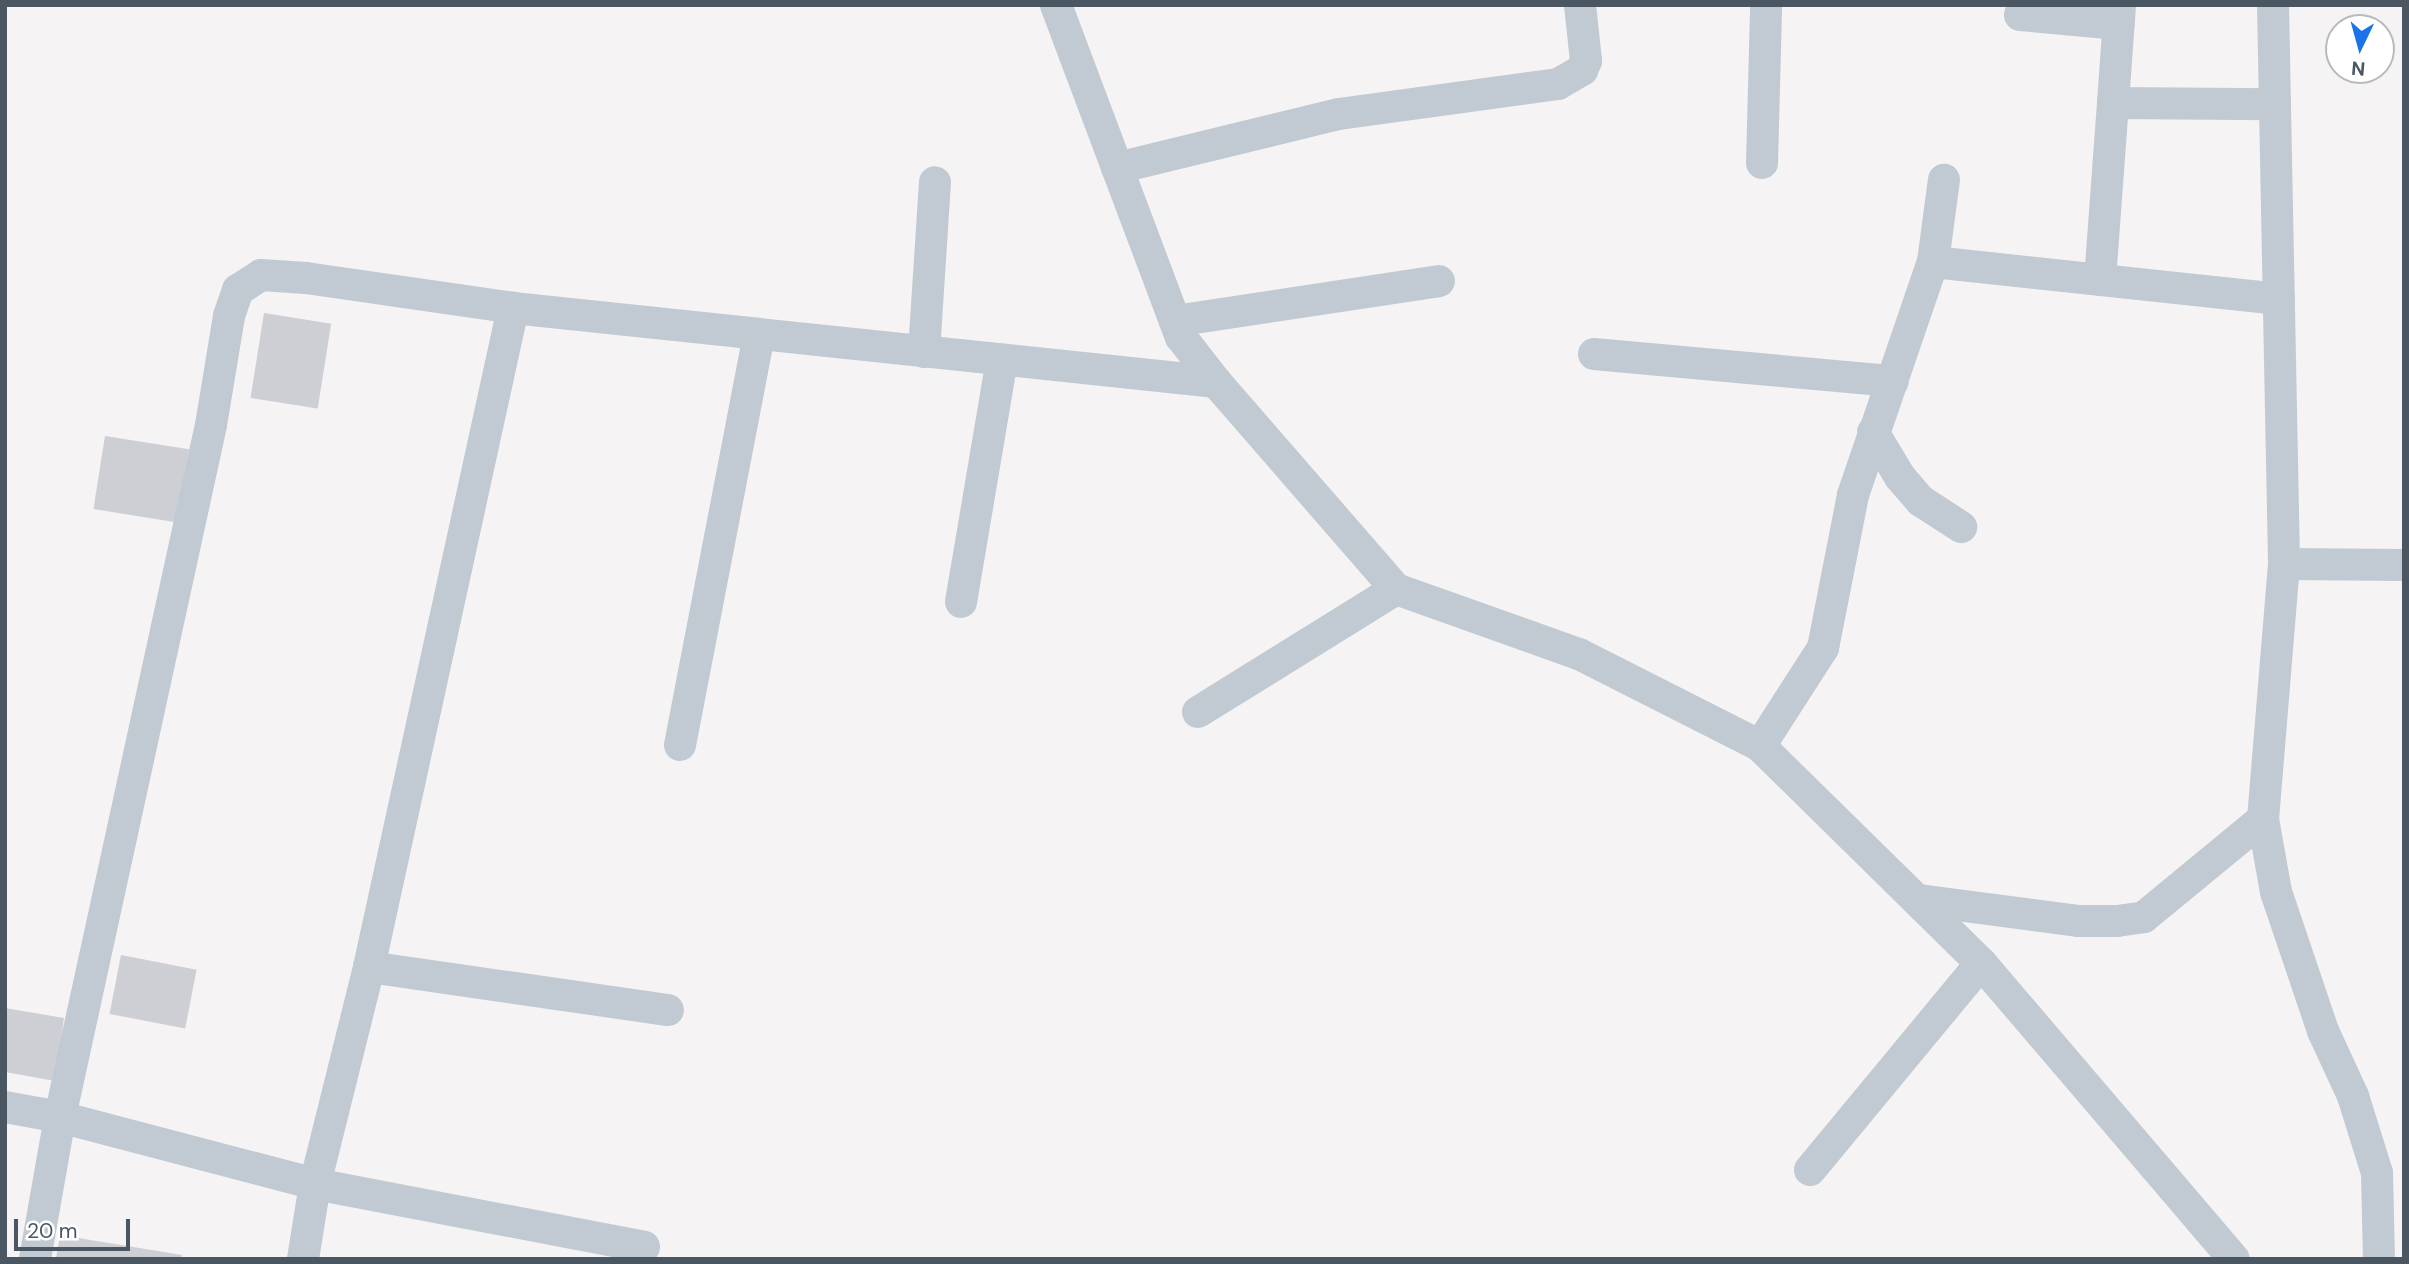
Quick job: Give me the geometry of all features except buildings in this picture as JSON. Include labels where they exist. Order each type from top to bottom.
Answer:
[{"type":"street","points":[[1055,5],[1181,337],[1216,382],[1396,589],[1579,654],[1760,746],[1981,963],[2234,1259]]},
{"type":"street","points":[[1117,168],[1339,114],[1558,84],[1582,70],[1586,61],[1580,5]]},
{"type":"street","points":[[1762,163],[1766,5]]},
{"type":"street","points":[[2273,5],[2284,564],[2263,819],[2276,891],[2323,1031],[2353,1096],[2377,1173],[2379,1259]]},
{"type":"street","points":[[2020,15],[2120,15],[2100,280]]},
{"type":"street","points":[[2113,103],[2275,104]]},
{"type":"street","points":[[1760,746],[1823,648],[1853,495],[1933,262],[1944,180]]},
{"type":"street","points":[[924,352],[935,182]]},
{"type":"street","points":[[1933,262],[2279,299]]},
{"type":"street","points":[[35,1259],[60,1116],[211,425],[229,316],[238,290],[261,275],[306,278],[513,308],[1216,382]]},
{"type":"street","points":[[1175,321],[1439,281]]},
{"type":"street","points":[[303,1259],[315,1184],[369,967],[513,308]]},
{"type":"street","points":[[680,745],[759,336]]},
{"type":"street","points":[[1594,354],[1893,381]]},
{"type":"street","points":[[961,602],[1002,359]]},
{"type":"street","points":[[1873,432],[1900,477],[1921,501],[1961,527]]},
{"type":"street","points":[[2284,564],[2404,565]]},
{"type":"street","points":[[1198,712],[1396,589]]},
{"type":"street","points":[[1919,900],[2078,921],[2118,922],[2144,917],[2263,819]]},
{"type":"street","points":[[1810,1170],[1981,963]]},
{"type":"street","points":[[369,967],[668,1010]]},
{"type":"street","points":[[5,1107],[60,1116],[315,1184],[645,1247]]}]
